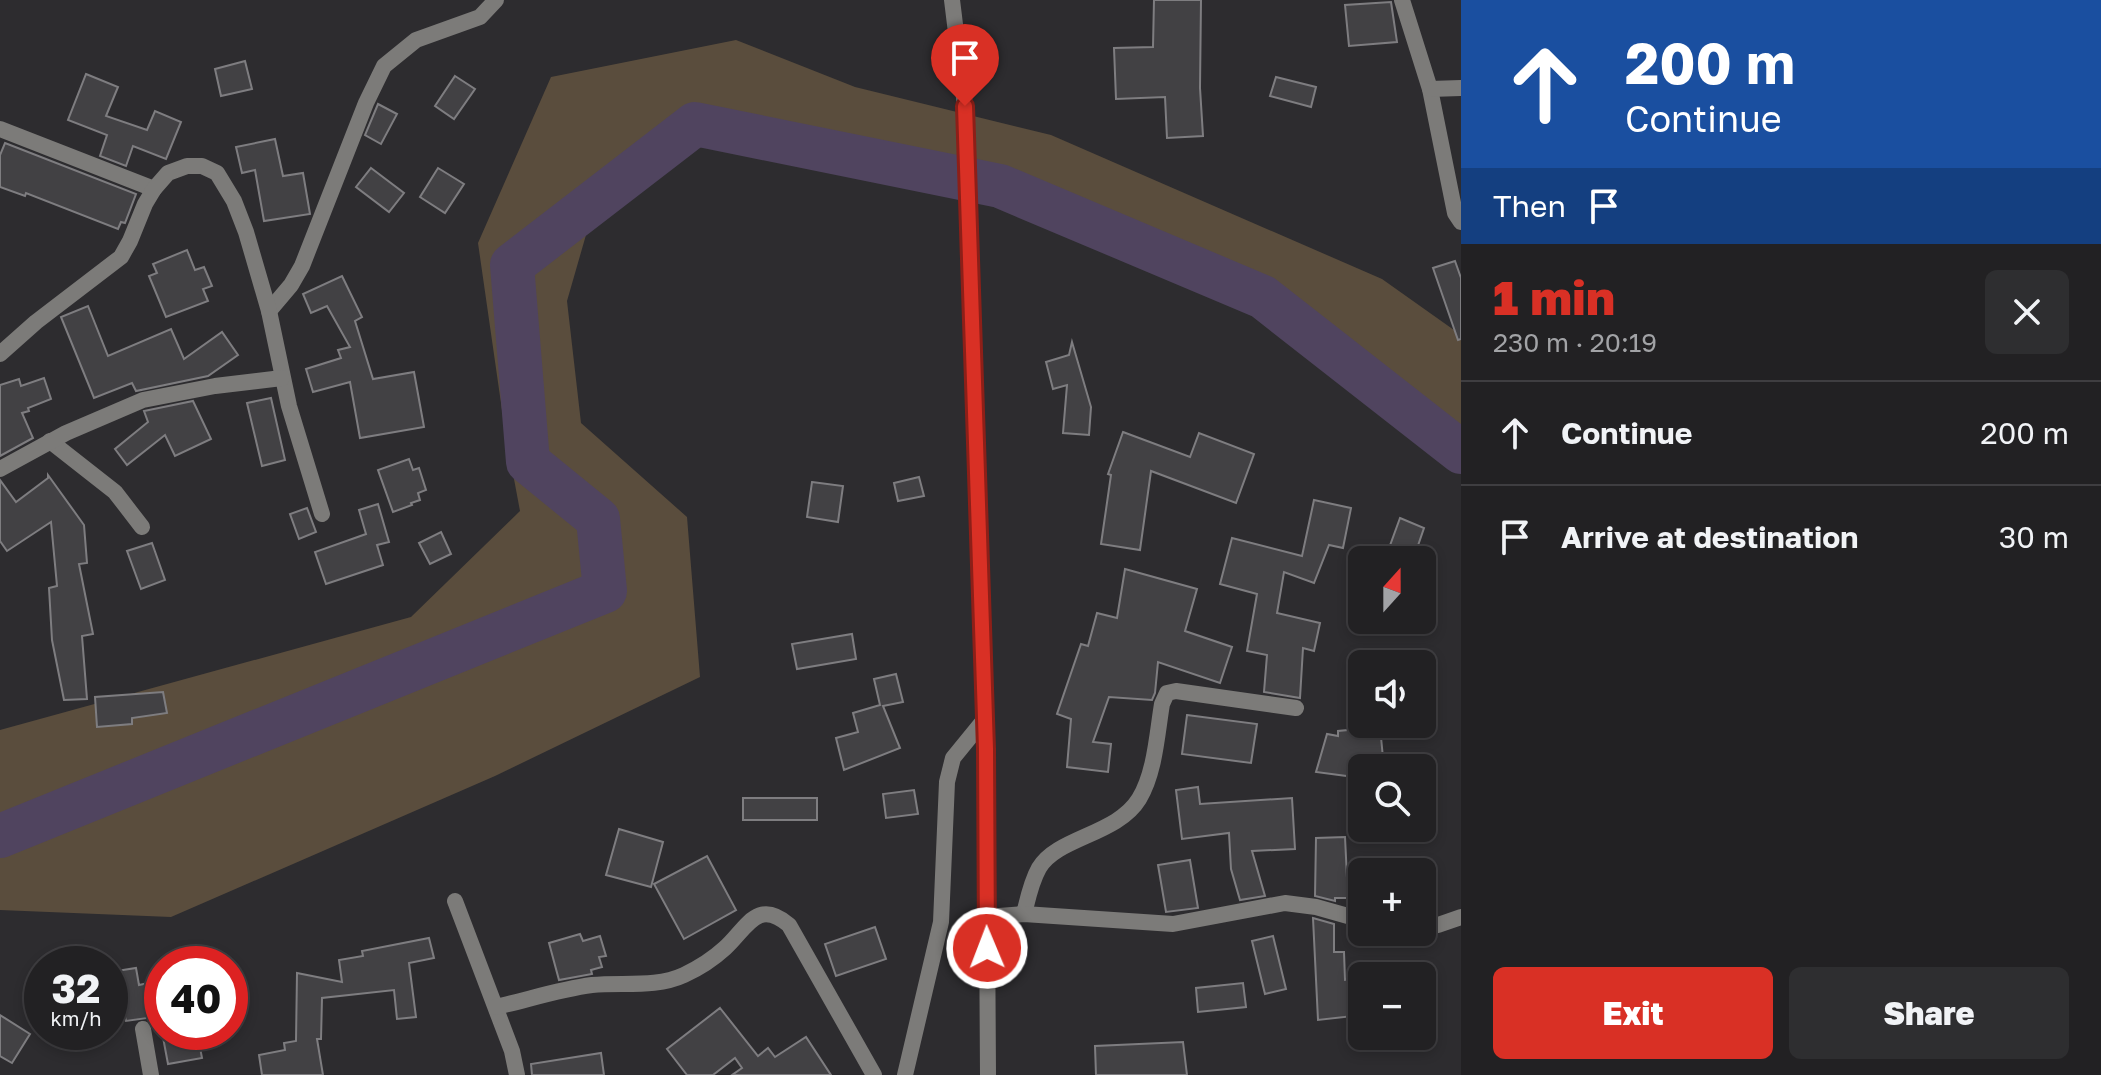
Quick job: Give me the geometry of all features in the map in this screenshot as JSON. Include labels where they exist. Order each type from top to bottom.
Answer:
[{"type":"street","points":[[269,311],[291,285],[309,251],[366,103],[384,66],[416,40],[480,17],[496,0]]},
{"type":"street","points":[[952,0],[965,106],[970,224],[984,720],[988,1075]]},
{"type":"street","points":[[1402,0],[1430,89],[1455,213],[1461,222]]},
{"type":"street","points":[[1430,89],[1461,88]]},
{"type":"street","points":[[0,129],[154,189]]},
{"type":"street","points":[[0,354],[36,322],[121,257],[154,189],[168,173],[187,166],[202,166],[217,173],[234,201],[246,232],[269,311],[282,378],[322,514]]},
{"type":"street","points":[[0,469],[50,441],[143,400],[215,386],[282,378]]},
{"type":"street","points":[[50,441],[115,492],[142,527]]},
{"type":"street","points":[[1024,914],[1030,886],[1040,865],[1052,854],[1116,821],[1139,800],[1147,780],[1162,704],[1167,693],[1176,691],[1296,708]]},
{"type":"street","points":[[905,1075],[941,922],[947,782],[953,758],[984,720]]},
{"type":"street","points":[[455,901],[512,1051],[517,1075]]},
{"type":"street","points":[[986,917],[1024,914],[1173,924],[1285,903],[1348,916]]},
{"type":"street","points":[[496,1007],[589,986],[657,983],[681,976],[704,965],[727,947],[757,916],[769,914],[789,925],[874,1075]]},
{"type":"street","points":[[1436,925],[1461,917]]},
{"type":"street","points":[[143,1029],[151,1075]]},
{"type":"shaded area","points":[[736,40],[855,87],[1051,135],[1382,279],[1461,335],[1461,436],[1355,385],[1177,264],[843,145],[727,121],[590,221],[567,301],[581,423],[687,517],[700,677],[495,776],[171,917],[0,910],[0,730],[411,617],[520,511],[505,431],[478,243],[551,77]]},
{"type":"building","points":[[1154,0],[1201,0],[1203,136],[1167,138],[1165,97],[1116,99],[1114,48],[1153,47]]},
{"type":"building","points":[[1391,2],[1397,42],[1349,46],[1345,5]]},
{"type":"building","points":[[245,61],[252,89],[221,96],[215,69]]},
{"type":"building","points":[[86,74],[118,87],[106,116],[147,130],[155,111],[181,122],[166,159],[133,146],[126,166],[100,156],[107,135],[68,120]]},
{"type":"building","points":[[455,76],[475,89],[454,119],[435,106]]},
{"type":"building","points":[[1276,77],[1316,87],[1311,107],[1270,96]]},
{"type":"building","points":[[378,104],[397,114],[381,144],[365,135]]},
{"type":"building","points":[[275,139],[283,176],[303,173],[310,214],[264,221],[255,170],[242,173],[236,147]]},
{"type":"building","points":[[5,143],[136,194],[125,223],[121,222],[118,229],[26,193],[25,196],[0,187],[0,155]]},
{"type":"building","points":[[371,168],[404,193],[389,212],[356,187]]},
{"type":"building","points":[[438,168],[464,184],[445,213],[420,197]]},
{"type":"building","points":[[187,250],[195,270],[204,267],[212,286],[203,289],[208,301],[166,317],[149,276],[157,273],[153,264]]},
{"type":"building","points":[[1455,261],[1461,278],[1461,339],[1458,340],[1433,268]]},
{"type":"building","points":[[342,276],[362,317],[355,321],[373,379],[414,372],[424,427],[360,438],[350,382],[313,392],[306,369],[341,358],[338,350],[350,347],[327,306],[311,313],[303,294]]},
{"type":"building","points":[[88,306],[108,356],[171,329],[184,359],[222,332],[238,355],[208,376],[136,391],[132,383],[94,398],[61,317]]},
{"type":"building","points":[[1072,342],[1091,407],[1089,435],[1063,433],[1067,385],[1053,389],[1046,362],[1069,355]]},
{"type":"building","points":[[44,378],[51,399],[22,413],[33,438],[0,456],[0,385],[19,379],[21,386]]},
{"type":"building","points":[[271,398],[285,460],[262,466],[247,403]]},
{"type":"building","points":[[193,401],[211,439],[175,456],[165,435],[127,465],[115,449],[148,422],[144,411]]},
{"type":"building","points":[[1123,432],[1190,457],[1199,433],[1254,454],[1236,503],[1151,471],[1140,550],[1101,544],[1111,475],[1108,474]]},
{"type":"building","points":[[409,459],[413,470],[419,468],[426,490],[418,493],[420,500],[393,512],[378,470]]},
{"type":"building","points":[[48,475],[84,525],[87,563],[79,564],[93,634],[82,636],[87,699],[64,700],[52,640],[49,588],[57,586],[51,522],[7,551],[0,541],[0,480],[16,502]]},
{"type":"building","points":[[919,477],[924,496],[898,501],[894,483]]},
{"type":"building","points":[[812,482],[843,486],[838,522],[807,517]]},
{"type":"building","points":[[1314,500],[1351,508],[1343,548],[1329,545],[1314,583],[1284,572],[1277,613],[1320,623],[1314,651],[1303,648],[1300,698],[1264,692],[1267,655],[1247,651],[1257,594],[1220,584],[1232,538],[1302,556]]},
{"type":"building","points":[[378,504],[389,542],[377,545],[383,565],[326,584],[315,552],[366,534],[359,510]]},
{"type":"building","points":[[307,508],[316,532],[299,539],[290,514]]},
{"type":"building","points":[[1400,518],[1424,528],[1418,546],[1390,546]]},
{"type":"building","points":[[441,532],[451,554],[430,564],[419,543]]},
{"type":"building","points":[[152,543],[165,580],[141,589],[127,551]]},
{"type":"building","points":[[1125,569],[1197,589],[1185,631],[1232,647],[1220,683],[1158,662],[1152,700],[1109,697],[1093,742],[1111,744],[1108,772],[1067,767],[1071,719],[1057,714],[1081,644],[1088,646],[1097,613],[1117,618]]},
{"type":"building","points":[[852,634],[856,659],[797,669],[792,644]]},
{"type":"building","points":[[896,674],[903,702],[883,706],[900,748],[844,770],[836,738],[858,732],[853,713],[880,705],[874,679]]},
{"type":"building","points":[[163,692],[167,713],[132,718],[132,724],[97,727],[95,697]]},
{"type":"building","points":[[1187,715],[1257,724],[1251,763],[1182,754]]},
{"type":"building","points":[[1348,730],[1348,738],[1381,738],[1383,754],[1348,754],[1348,776],[1316,772],[1327,734],[1338,736],[1338,731]]},
{"type":"building","points":[[1198,787],[1200,804],[1292,798],[1295,849],[1252,851],[1265,896],[1240,900],[1231,869],[1229,833],[1182,839],[1176,790]]},
{"type":"building","points":[[914,790],[918,814],[886,818],[883,794]]},
{"type":"building","points":[[743,798],[817,798],[817,820],[743,820]]},
{"type":"building","points":[[619,829],[663,842],[651,887],[606,875]]},
{"type":"building","points":[[1345,837],[1348,898],[1335,898],[1335,901],[1315,896],[1316,838]]},
{"type":"building","points":[[707,856],[736,910],[684,939],[654,884]]},
{"type":"building","points":[[1190,860],[1198,908],[1166,912],[1158,865]]},
{"type":"building","points":[[1313,918],[1334,924],[1334,952],[1344,952],[1345,980],[1348,980],[1348,1017],[1318,1020]]},
{"type":"building","points":[[875,927],[886,959],[836,976],[825,944]]},
{"type":"building","points":[[580,934],[583,941],[600,936],[606,956],[599,957],[602,967],[591,970],[592,974],[559,980],[549,943]]},
{"type":"building","points":[[1273,936],[1286,989],[1265,994],[1252,941]]},
{"type":"building","points":[[429,938],[434,958],[409,963],[416,1017],[397,1019],[394,990],[322,998],[321,1039],[317,1039],[323,1075],[262,1075],[259,1055],[285,1050],[284,1043],[296,1041],[297,973],[342,982],[339,960],[363,956],[362,951]]},
{"type":"building","points":[[136,968],[139,985],[144,984],[144,1018],[128,1021],[128,969]]},
{"type":"building","points":[[1243,983],[1246,1007],[1198,1012],[1196,988]]},
{"type":"building","points":[[720,1008],[758,1056],[768,1048],[775,1057],[806,1037],[831,1075],[732,1075],[742,1068],[735,1058],[713,1075],[687,1075],[667,1049]]},
{"type":"building","points":[[0,1015],[24,1030],[24,1044],[12,1063],[0,1056]]},
{"type":"building","points":[[1183,1042],[1187,1075],[1096,1075],[1095,1046]]},
{"type":"building","points":[[165,1050],[200,1050],[202,1058],[168,1064]]},
{"type":"building","points":[[601,1053],[604,1075],[532,1075],[531,1064]]},
{"type":"waterway","points":[[0,836],[605,591],[598,519],[528,462],[512,265],[695,124],[1000,186],[1263,297],[1461,452]]},
{"type":"route","points":[[965,106],[986,749],[987,948]]}]
